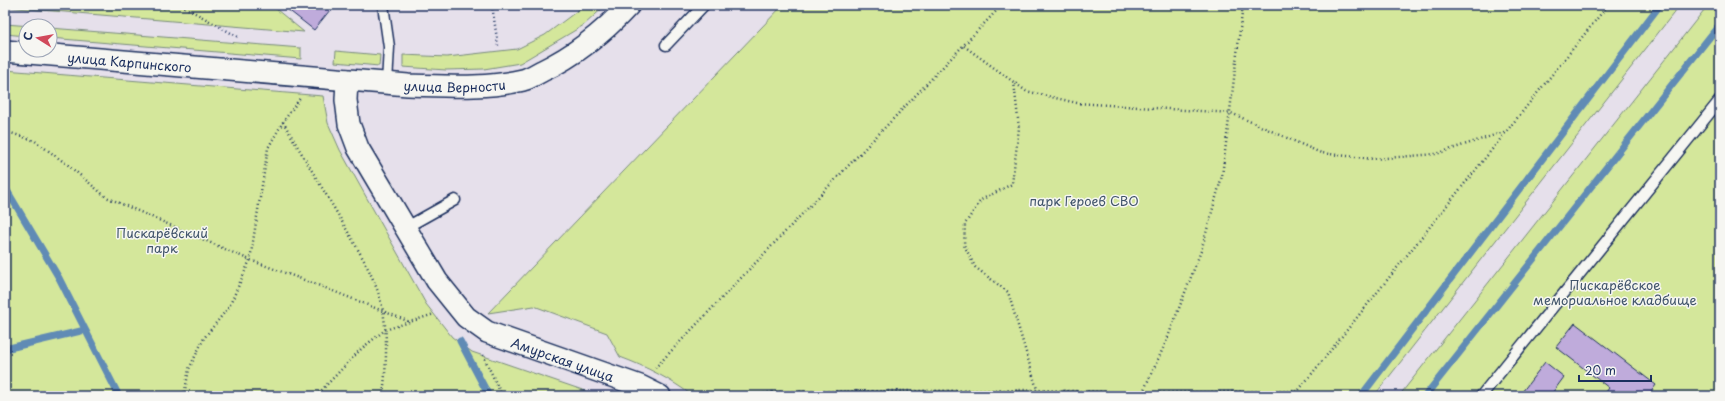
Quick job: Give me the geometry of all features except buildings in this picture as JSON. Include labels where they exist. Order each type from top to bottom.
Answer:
[{"type":"street","name":"улица Верности","points":[[254,72],[446,87],[484,86],[524,80],[560,63],[593,40],[629,5]]},
{"type":"street","name":"улица Карпинского","points":[[5,51],[254,72]]},
{"type":"street","name":"Амурская улица","points":[[348,80],[346,100],[349,124],[358,148],[437,281],[466,318],[487,332],[640,386],[660,396]]},
{"type":"lane","points":[[382,5],[389,48],[387,83]]},
{"type":"lane","points":[[666,45],[704,5]]},
{"type":"lane","points":[[1481,396],[1720,100]]},
{"type":"lane","points":[[405,228],[455,200]]},
{"type":"path","points":[[176,5],[184,7]]},
{"type":"path","points":[[181,5],[240,38]]},
{"type":"path","points":[[492,5],[498,46]]},
{"type":"path","points":[[652,371],[1002,5]]},
{"type":"path","points":[[1142,394],[1166,342],[1201,251],[1222,176],[1231,113],[1243,5]]},
{"type":"path","points":[[1294,396],[1608,5]]},
{"type":"path","points":[[964,46],[1026,91],[1077,103],[1231,113],[1320,153],[1373,159],[1436,154],[1507,131]]},
{"type":"path","points":[[1014,82],[1019,128],[1012,184],[981,200],[965,224],[964,245],[975,267],[1008,292],[1039,396]]},
{"type":"path","points":[[184,396],[189,369],[204,338],[229,307],[250,260],[268,148],[283,122],[300,98],[306,97]]},
{"type":"path","points":[[283,122],[356,247],[377,288],[383,311],[385,330],[386,370],[384,396]]},
{"type":"path","points":[[5,131],[35,141],[68,165],[106,197],[250,260],[410,322]]},
{"type":"path","points":[[316,396],[361,349],[385,330],[456,307]]},
{"type":"path","points":[[752,396],[772,392],[1036,390],[1142,394],[1298,391]]},
{"type":"green space","points":[[5,5],[271,5],[304,32],[5,7]]},
{"type":"green space","points":[[585,5],[606,5],[584,25],[520,63],[484,69],[446,70],[403,67],[403,55],[447,57],[517,49],[545,35]]},
{"type":"green space","name":"парк Героев СВО","points":[[783,5],[1680,5],[1374,396],[693,396],[658,374],[620,357],[607,333],[534,306],[488,313]]},
{"type":"green space","name":"Пискарёвское мемориальное кладбище","points":[[1708,5],[1720,5],[1720,396],[1399,396]]},
{"type":"green space","points":[[5,24],[18,25],[18,35],[5,34]]},
{"type":"green space","points":[[58,29],[301,48],[301,59],[58,39]]},
{"type":"green space","points":[[336,51],[380,55],[379,66],[335,62]]},
{"type":"green space","name":"Пискарёвский парк","points":[[5,70],[323,96],[328,123],[340,150],[426,304],[452,337],[472,352],[600,396],[5,396]]},
{"type":"waterway","points":[[1361,396],[1660,5]]},
{"type":"waterway","points":[[1425,396],[1720,24]]},
{"type":"waterway","points":[[5,187],[59,278],[119,396]]},
{"type":"waterway","points":[[5,349],[85,330]]},
{"type":"waterway","points":[[460,341],[489,396]]}]
